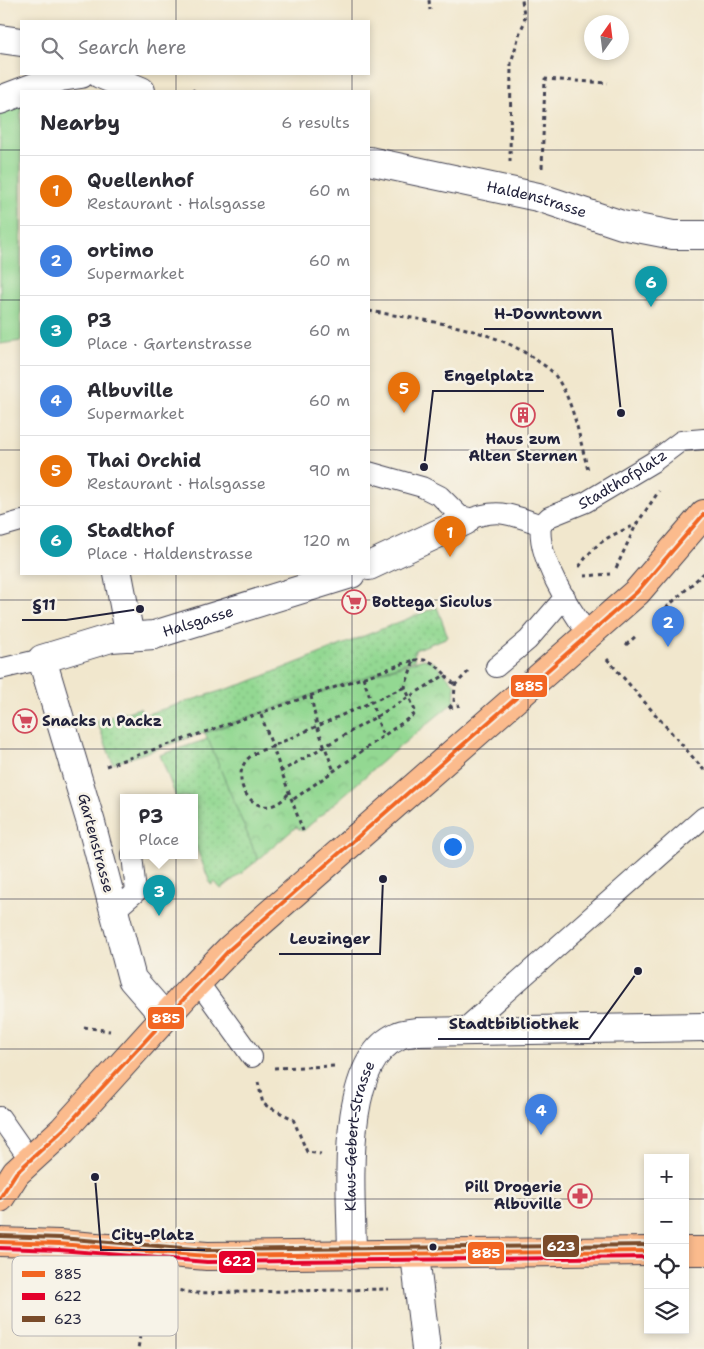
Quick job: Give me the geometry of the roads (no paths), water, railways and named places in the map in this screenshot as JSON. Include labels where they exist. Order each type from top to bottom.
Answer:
[{"type":"main road","points":[[0,1198],[16,1173],[62,1130],[198,982],[288,897],[637,592],[704,514]]},
{"type":"main road","points":[[0,1242],[207,1256],[644,1251]]},
{"type":"main road","points":[[689,1251],[704,1251]]},
{"type":"street","points":[[0,39],[20,42]]},
{"type":"street","points":[[27,90],[61,77],[74,75]]},
{"type":"street","points":[[102,75],[139,90]]},
{"type":"street","points":[[0,100],[20,92]]},
{"type":"street","name":"Haldenstrasse","points":[[370,161],[510,190],[541,198],[622,225],[673,235],[704,235]]},
{"type":"street","points":[[370,566],[465,521]]},
{"type":"street","points":[[118,575],[130,637]]},
{"type":"street","name":"Halsgasse","points":[[42,659],[111,638],[154,635],[348,575]]},
{"type":"street","name":"Gartenstrasse","points":[[42,659],[77,776],[132,979],[166,1017]]},
{"type":"street","name":"Klaus-Gebert-Strasse","points":[[352,1255],[351,1158],[353,1117],[357,1092],[369,1065],[380,1050],[397,1036],[417,1032],[704,1027]]},
{"type":"street","points":[[415,1255],[426,1349]]},
{"type":"lane","name":"Stadthofplatz","points":[[541,525],[549,518],[594,498],[653,462],[681,441],[704,440]]},
{"type":"lane","points":[[370,472],[422,487],[440,496],[465,521],[483,513],[512,514],[541,525],[539,536],[547,561],[565,597],[588,634]]},
{"type":"lane","points":[[0,527],[20,521]]},
{"type":"lane","points":[[496,667],[528,640],[565,597]]},
{"type":"lane","points":[[0,669],[42,659]]},
{"type":"lane","points":[[462,1032],[704,817]]},
{"type":"lane","points":[[114,911],[136,892],[132,859]]},
{"type":"lane","points":[[198,982],[254,1063]]},
{"type":"lane","points":[[0,1117],[30,1160]]},
{"type":"place","name":"Stadthof","points":[[651,307]]},
{"type":"place","name":"Thai Orchid","points":[[404,413]]},
{"type":"place","name":"H-Downtown","points":[[621,413]]},
{"type":"place","name":"Haus zum Alten Sternen","points":[[523,415]]},
{"type":"place","name":"Engelplatz","points":[[424,467]]},
{"type":"place","name":"Quellenhof","points":[[450,557]]},
{"type":"place","name":"Bottega Siculus","points":[[354,602]]},
{"type":"place","name":"§11","points":[[140,609]]},
{"type":"place","name":"ortimo","points":[[668,647]]},
{"type":"place","name":"Snacks n Packz","points":[[25,721]]},
{"type":"place","name":"Leuzinger","points":[[383,879]]},
{"type":"place","name":"P3","points":[[159,916]]},
{"type":"place","name":"Stadtbibliothek","points":[[638,971]]},
{"type":"place","name":"Albuville","points":[[541,1135]]},
{"type":"place","name":"City-Platz","points":[[95,1177]]},
{"type":"place","name":"Pill Drogerie Albuville","points":[[580,1196]]}]
